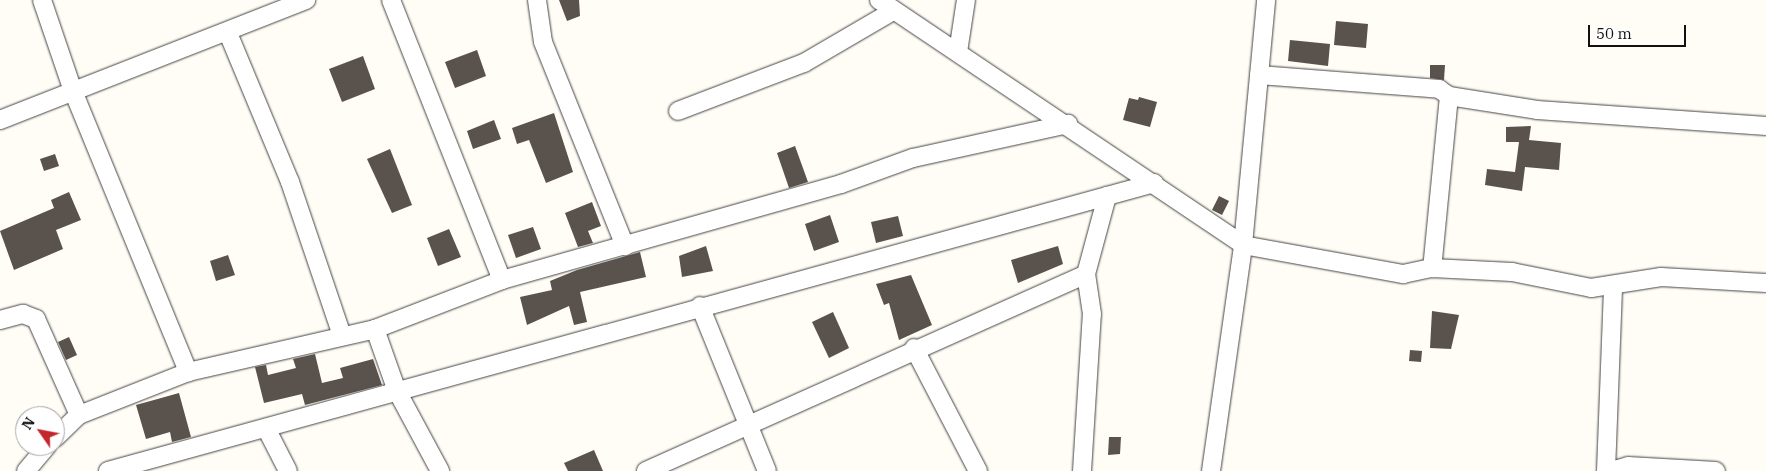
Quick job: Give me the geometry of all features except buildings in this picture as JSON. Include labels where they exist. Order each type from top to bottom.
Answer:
[{"type":"street","points":[[42,0],[73,91],[188,372]]},
{"type":"street","points":[[0,120],[228,33],[306,0]]},
{"type":"street","points":[[391,0],[502,280]]},
{"type":"street","points":[[538,0],[543,42],[625,246]]},
{"type":"street","points":[[958,52],[966,0]]},
{"type":"street","points":[[1211,471],[1243,245],[1266,0]]},
{"type":"street","points":[[678,111],[804,63],[886,6],[1068,124],[1243,245],[1403,274],[1432,268],[1512,272],[1591,288],[1660,277],[1766,284]]},
{"type":"street","points":[[228,33],[290,182],[341,333]]},
{"type":"street","points":[[1259,75],[1439,89],[1449,96],[1537,110],[1766,126]]},
{"type":"street","points":[[1432,268],[1449,96]]},
{"type":"street","points":[[65,428],[79,415],[188,372],[341,333],[375,329],[502,280],[625,246],[914,158],[1068,124]]},
{"type":"street","points":[[108,471],[700,306],[1154,183]]},
{"type":"street","points":[[1082,471],[1092,314],[1086,274],[1106,196]]},
{"type":"street","points":[[646,471],[914,348],[1086,274]]},
{"type":"street","points":[[1606,471],[1613,286]]},
{"type":"street","points":[[700,306],[745,425],[767,471]]},
{"type":"street","points":[[0,320],[24,314],[36,319],[79,415]]},
{"type":"street","points":[[375,329],[397,391],[440,471]]},
{"type":"street","points":[[914,348],[978,471]]},
{"type":"street","points":[[266,428],[288,471]]},
{"type":"street","points":[[26,471],[39,456]]},
{"type":"street","points":[[1611,471],[1628,466],[1716,471]]}]
